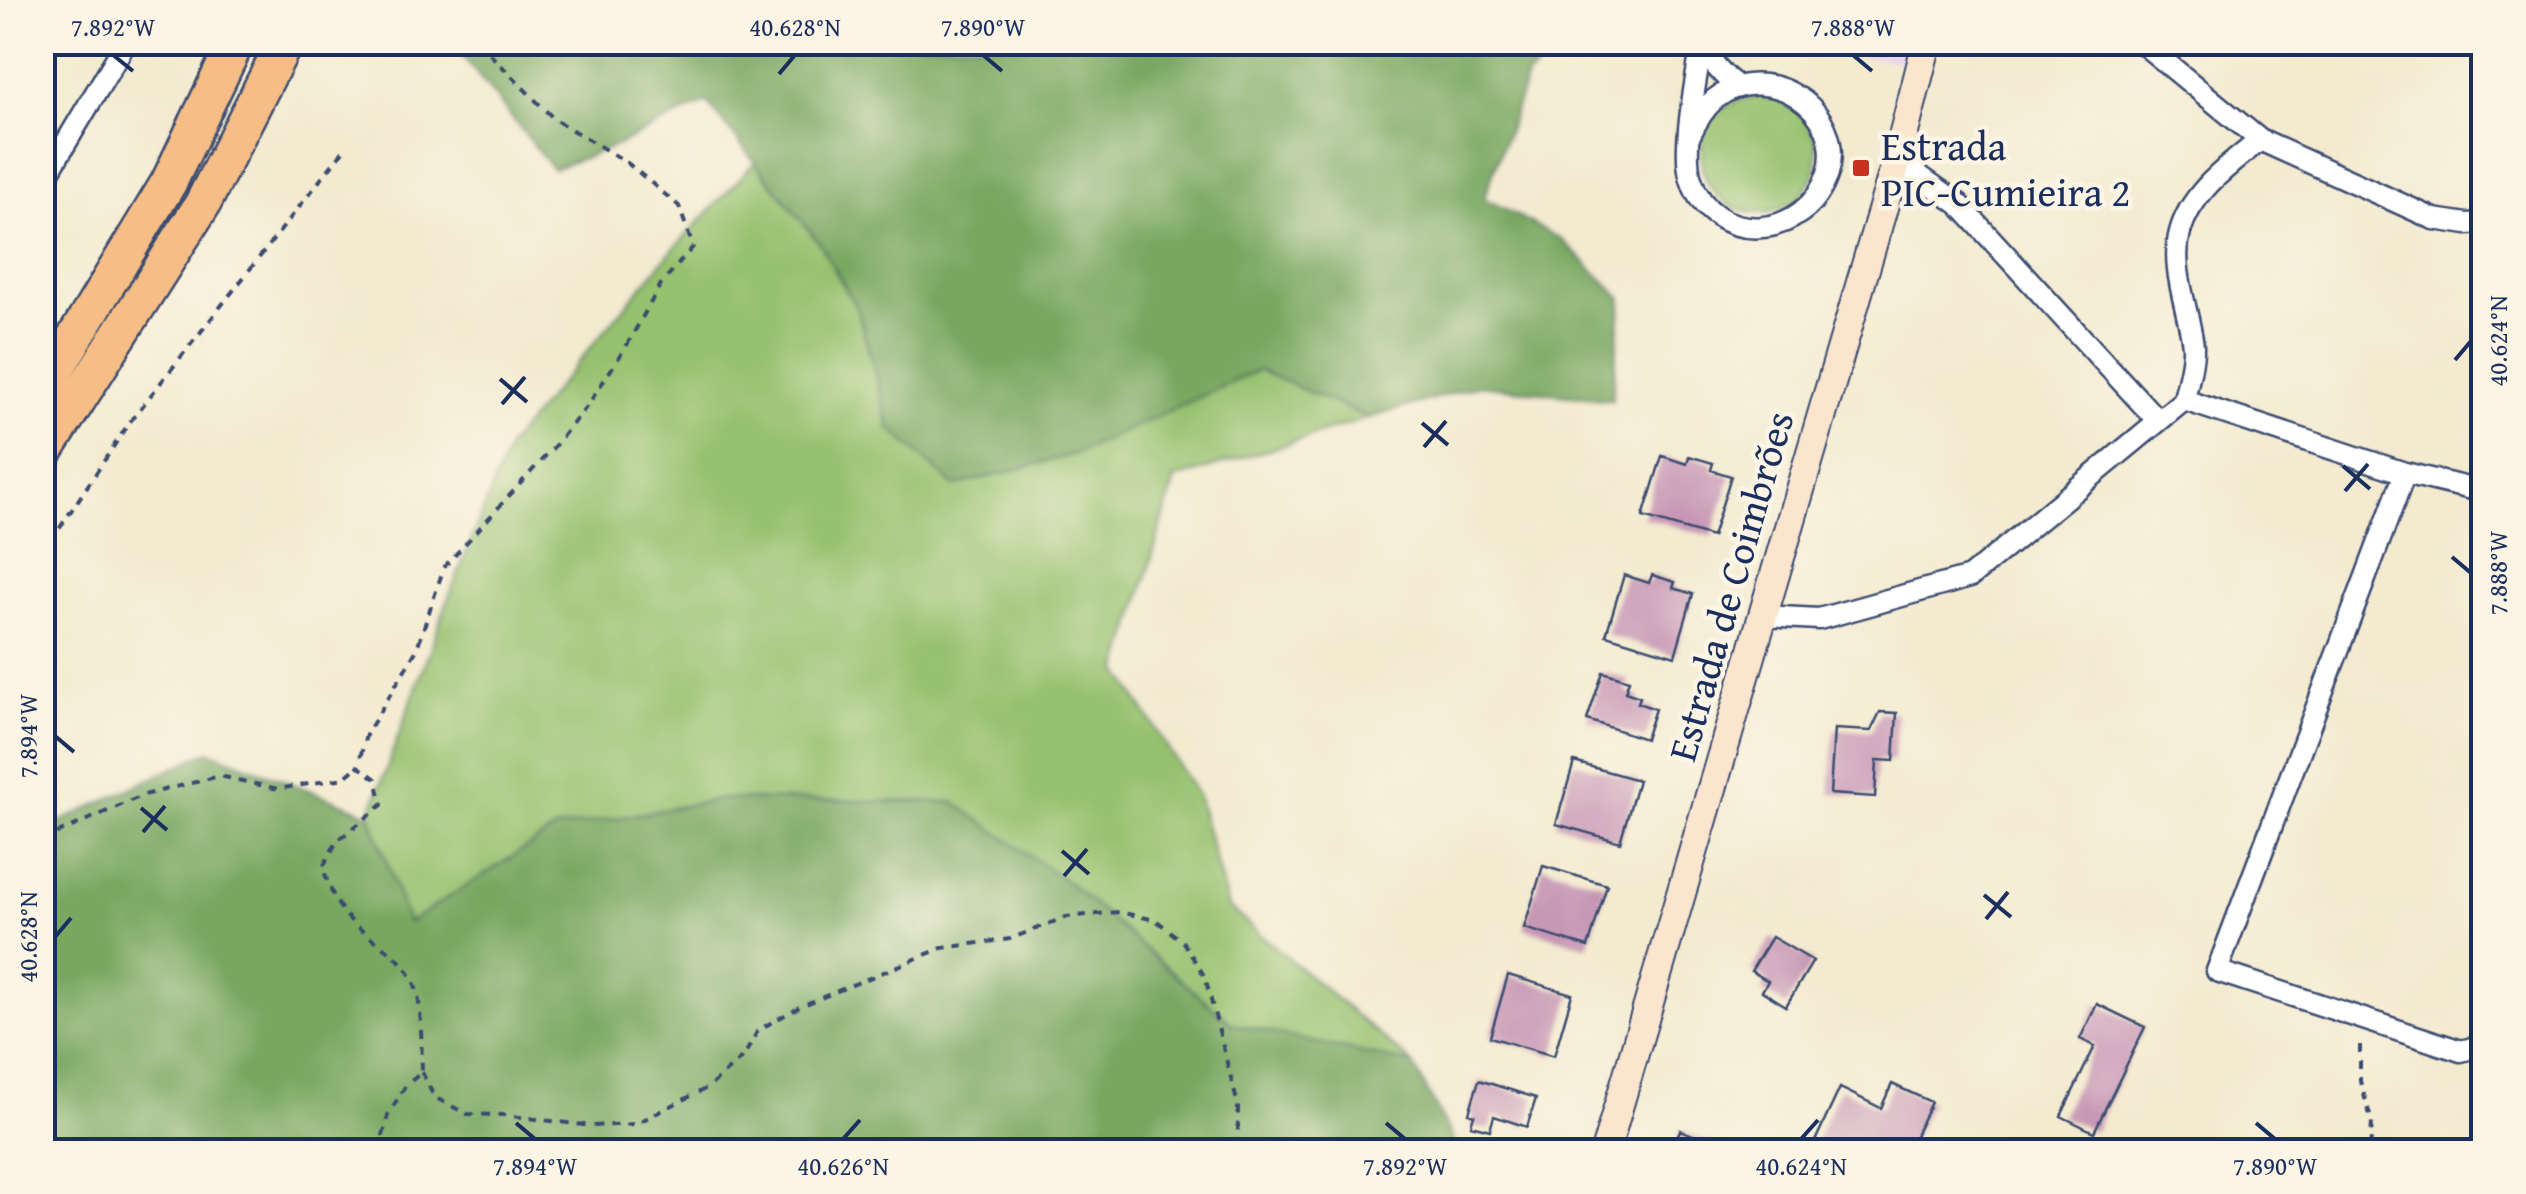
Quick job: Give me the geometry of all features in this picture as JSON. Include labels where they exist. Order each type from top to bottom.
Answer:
[{"type":"highway","points":[[42,392],[168,182],[236,42]]},
{"type":"highway","points":[[42,456],[202,205],[284,42]]},
{"type":"street","points":[[42,183],[126,42]]},
{"type":"street","name":"Estrada de Coimbrões","points":[[1605,1152],[1896,160],[1927,42]]},
{"type":"street","points":[[2141,42],[2260,140],[2434,220],[2484,223]]},
{"type":"street","points":[[1702,43],[1714,66],[1738,87]]},
{"type":"street","points":[[1690,136],[1700,115],[1717,98],[1738,87],[1764,84],[1787,90],[1807,103],[1822,121],[1830,166],[1823,190],[1789,222],[1767,228],[1743,226],[1722,218],[1704,203],[1692,183],[1687,160],[1690,136],[1702,43]]},
{"type":"street","points":[[1762,616],[1819,619],[1970,577],[2184,400],[2193,350],[2177,261],[2180,231],[2195,201],[2214,178],[2260,140]]},
{"type":"street","points":[[1896,160],[1959,204],[2158,421]]},
{"type":"street","points":[[2184,400],[2405,474],[2484,492]]},
{"type":"street","points":[[2405,474],[2217,971],[2461,1051],[2484,1045]]},
{"type":"path","points":[[42,840],[144,795],[220,776],[278,789],[344,778],[358,766],[366,735],[416,652],[444,567],[588,405],[628,346],[661,284],[693,246],[679,206],[625,161],[554,120],[478,42]]},
{"type":"path","points":[[42,556],[129,423],[347,146]]},
{"type":"path","points":[[358,766],[376,779],[382,805],[338,841],[323,868],[332,895],[351,921],[395,954],[415,983],[422,1072],[434,1097],[466,1114],[592,1126],[635,1124],[709,1087],[744,1056],[758,1030],[801,1006],[942,948],[1010,939],[1066,917],[1119,912],[1156,920],[1182,942],[1205,977],[1238,1105],[1238,1152]]},
{"type":"path","points":[[2360,1045],[2360,1081],[2372,1122],[2370,1152]]},
{"type":"path","points":[[379,1152],[388,1115],[406,1085],[422,1072]]},
{"type":"shaded area","points":[[1757,43],[1905,43],[1902,61]]},
{"type":"green space","points":[[447,43],[1560,43],[1527,77],[1484,198],[1562,240],[1622,298],[1612,400],[1479,385],[1369,418],[1258,370],[1075,454],[954,486],[890,428],[858,311],[821,245],[707,102],[615,146],[553,169],[461,54]]},
{"type":"green space","points":[[1759,97],[1781,102],[1800,114],[1812,133],[1817,155],[1812,177],[1800,196],[1781,208],[1759,213],[1737,208],[1718,196],[1706,177],[1701,155],[1706,133],[1718,114],[1737,102]]},
{"type":"green space","points":[[755,162],[821,245],[858,311],[890,428],[1075,454],[1258,370],[1369,418],[1175,479],[1119,670],[1197,795],[1228,907],[1413,1064],[1232,1024],[1066,881],[722,799],[557,829],[407,924],[370,814],[509,445],[669,254]]},
{"type":"green space","points":[[209,751],[370,814],[408,923],[556,829],[722,799],[954,802],[1066,881],[1232,1024],[1413,1064],[1459,1151],[43,1151],[43,830]]},
{"type":"building","points":[[1662,456],[1687,464],[1689,456],[1713,463],[1711,470],[1731,476],[1712,537],[1643,517]]},
{"type":"building","points":[[1624,575],[1649,583],[1652,575],[1675,582],[1673,588],[1693,594],[1675,656],[1606,635]]},
{"type":"building","points":[[1603,672],[1629,680],[1625,692],[1640,697],[1638,703],[1655,709],[1645,739],[1587,720]]},
{"type":"building","points":[[1880,712],[1897,713],[1894,761],[1877,760],[1875,797],[1830,794],[1834,729],[1871,731]]},
{"type":"building","points":[[1574,762],[1638,780],[1620,842],[1556,824]]},
{"type":"building","points":[[1543,866],[1607,885],[1588,947],[1524,928]]},
{"type":"building","points":[[1772,937],[1813,961],[1786,1006],[1762,991],[1768,981],[1751,971]]},
{"type":"building","points":[[1508,975],[1572,994],[1554,1056],[1490,1037]]},
{"type":"building","points":[[2097,1004],[2145,1027],[2094,1132],[2061,1116],[2095,1046],[2080,1039]]},
{"type":"building","points":[[1479,1080],[1536,1098],[1527,1127],[1494,1116],[1490,1130],[1471,1125],[1474,1115],[1469,1113]]},
{"type":"building","points":[[1892,1084],[1931,1102],[1912,1142],[1932,1152],[1810,1152],[1840,1088],[1881,1108]]},
{"type":"building","points":[[1680,1130],[1715,1144],[1712,1152],[1671,1152]]},
{"type":"place","name":"Estrada PIC-Cumieira 2","points":[[1861,168]]}]
